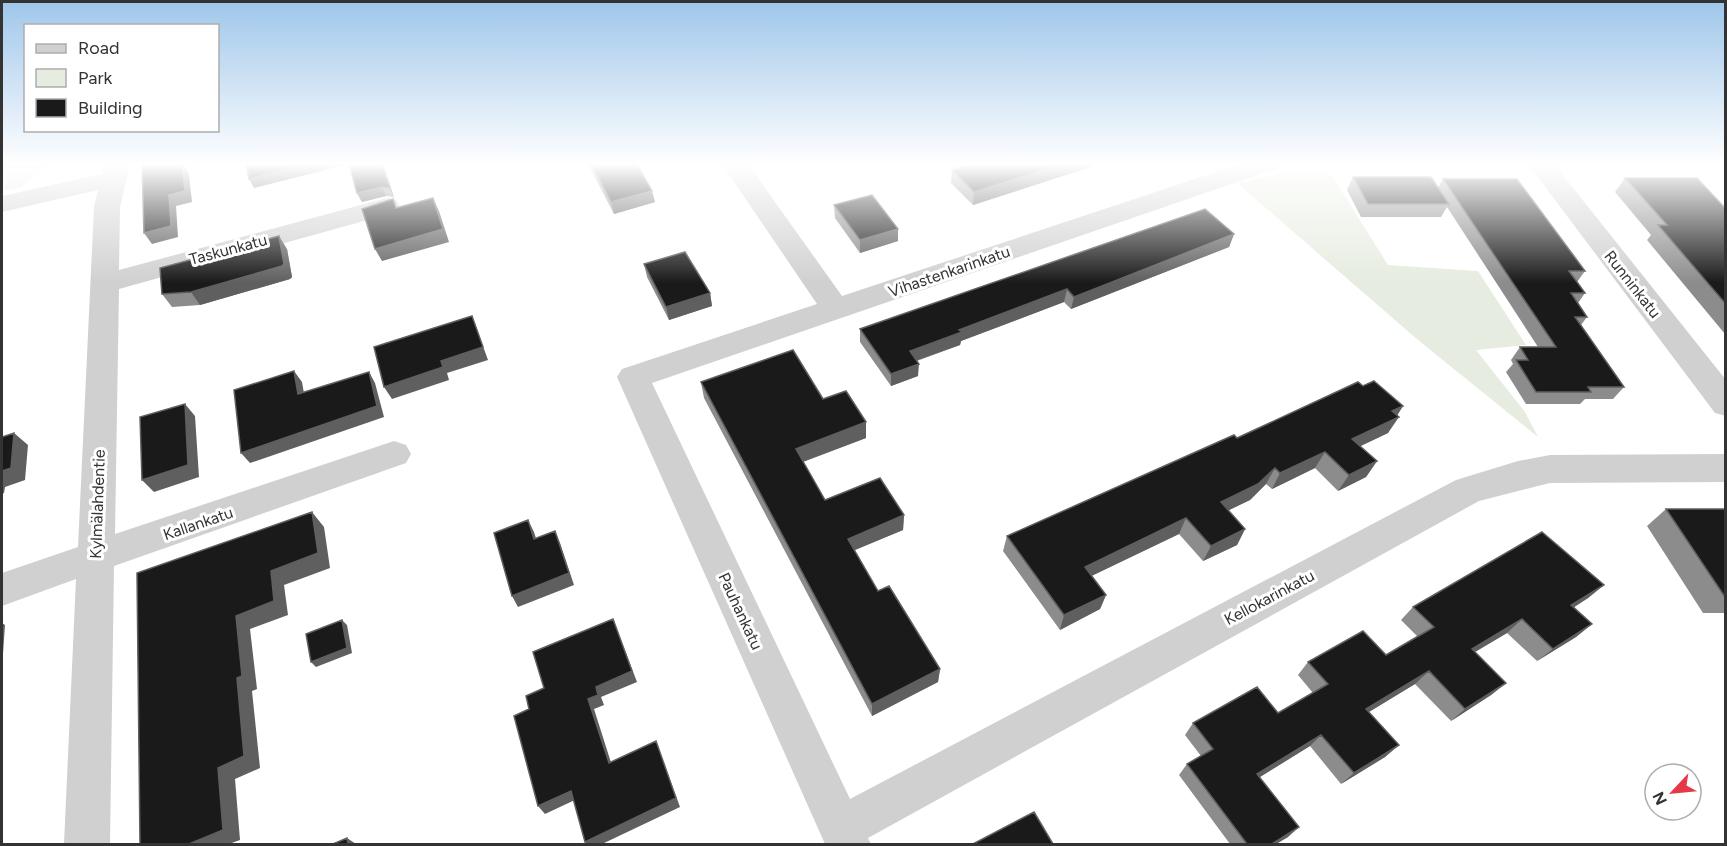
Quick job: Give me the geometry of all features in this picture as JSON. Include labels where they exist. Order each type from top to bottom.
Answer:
[{"type":"street","name":"Kylmälahdentie","points":[[87,844],[108,203]]},
{"type":"street","points":[[762,203],[836,310]]},
{"type":"street","name":"Vihastenkarinkatu","points":[[633,377],[1150,203]]},
{"type":"street","name":"Runninkatu","points":[[1572,203],[1725,404]]},
{"type":"street","name":"Taskunkatu","points":[[105,283],[387,206]]},
{"type":"street","name":"Pauhankatu","points":[[633,377],[845,836]]},
{"type":"street","name":"Kallankatu","points":[[2,589],[393,454]]},
{"type":"street","name":"Kellokarinkatu","points":[[845,836],[1468,490],[1518,475],[1551,469],[1725,468]]},
{"type":"green space","points":[[1261,203],[1349,203],[1388,265],[1478,271],[1526,345],[1476,350],[1525,412],[1538,437],[1418,340]]},
{"type":"building","points":[[143,203],[170,203],[171,226],[144,233]]},
{"type":"building","points":[[379,203],[394,203],[396,208],[413,203],[435,203],[443,229],[375,249],[362,209]]},
{"type":"building","points":[[878,203],[898,229],[860,240],[834,205]]},
{"type":"building","points":[[1368,203],[1449,204],[1368,204]]},
{"type":"building","points":[[1459,203],[1535,203],[1585,271],[1569,271],[1585,293],[1571,293],[1587,317],[1575,317],[1624,387],[1588,387],[1591,392],[1536,392],[1516,360],[1528,360],[1520,347],[1556,347]]},
{"type":"building","points":[[1648,203],[1721,203],[1725,208],[1725,303],[1658,225],[1667,225]]},
{"type":"building","points":[[1205,209],[1234,234],[1074,297],[1067,289],[959,330],[962,332],[910,351],[919,364],[891,374],[860,329]]},
{"type":"building","points":[[279,236],[284,264],[282,266],[191,292],[162,294],[160,268]]},
{"type":"building","points":[[685,252],[710,293],[666,307],[644,264]]},
{"type":"building","points":[[472,316],[483,347],[441,361],[443,367],[384,387],[374,347]]},
{"type":"building","points":[[793,350],[823,399],[846,391],[866,422],[796,449],[825,500],[880,478],[904,515],[848,539],[878,591],[889,586],[940,669],[872,704],[701,382]]},
{"type":"building","points":[[294,371],[298,394],[369,372],[377,406],[241,453],[234,390]]},
{"type":"building","points":[[1374,381],[1403,406],[1392,411],[1399,417],[1352,439],[1377,461],[1349,475],[1325,452],[1280,473],[1275,468],[1258,484],[1221,502],[1245,529],[1211,546],[1186,518],[1085,567],[1106,595],[1064,615],[1007,536],[1234,435],[1237,438],[1358,382],[1363,386]]},
{"type":"building","points":[[185,404],[188,465],[142,480],[140,417]]},
{"type":"building","points":[[14,433],[11,468],[2,471],[2,437]]},
{"type":"building","points":[[1666,509],[1725,509],[1725,597]]},
{"type":"building","points":[[312,512],[318,553],[271,571],[274,601],[236,616],[242,676],[237,678],[244,756],[218,768],[223,830],[189,844],[140,844],[137,573]]},
{"type":"building","points":[[528,520],[534,539],[555,531],[569,573],[512,596],[494,533]]},
{"type":"building","points":[[1542,532],[1604,585],[1571,605],[1592,624],[1553,649],[1522,619],[1472,649],[1506,683],[1465,709],[1429,671],[1366,709],[1399,745],[1354,773],[1321,735],[1257,774],[1299,827],[1272,844],[1247,844],[1187,764],[1213,749],[1193,723],[1257,687],[1278,713],[1328,684],[1308,662],[1363,631],[1386,655],[1434,627],[1413,607]]},
{"type":"building","points":[[613,619],[632,671],[596,687],[598,695],[588,699],[609,763],[656,741],[676,798],[585,842],[571,791],[538,806],[514,716],[529,709],[526,696],[544,688],[533,652]]},
{"type":"building","points":[[342,620],[347,648],[311,662],[306,634]]},
{"type":"building","points":[[1034,812],[1053,844],[973,844]]},
{"type":"building","points":[[347,838],[348,844],[333,844]]}]
